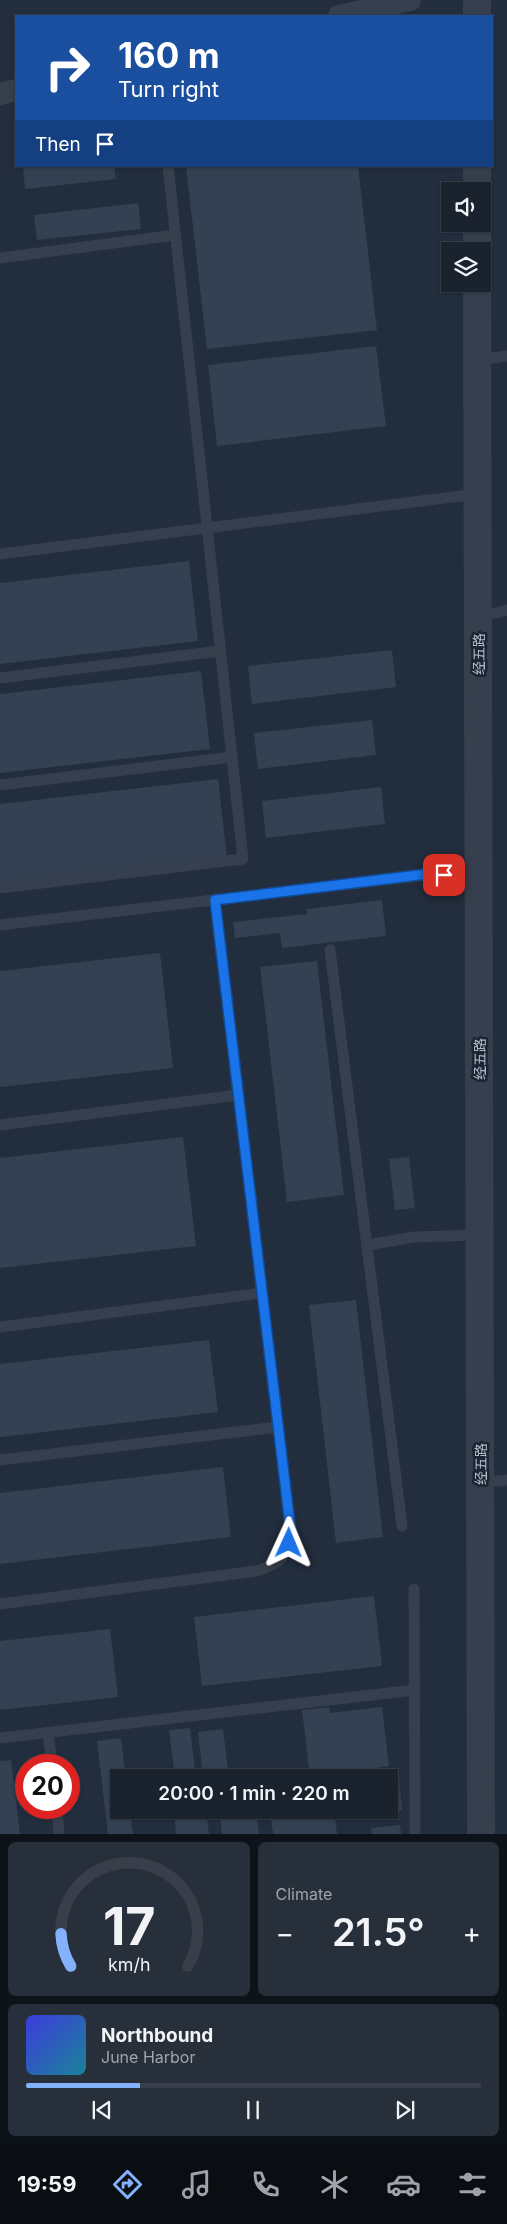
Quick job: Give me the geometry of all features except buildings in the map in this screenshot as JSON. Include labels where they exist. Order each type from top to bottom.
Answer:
[{"type":"street","points":[[343,15],[410,0]]},
{"type":"street","points":[[477,0],[477,15]]},
{"type":"street","points":[[0,94],[15,90]]},
{"type":"street","points":[[477,167],[477,182]]},
{"type":"street","name":"经五路","points":[[477,292],[481,1834]]},
{"type":"lane","points":[[0,888],[243,858],[168,167]]},
{"type":"lane","points":[[0,258],[175,235]]},
{"type":"lane","points":[[478,360],[507,356]]},
{"type":"lane","points":[[0,554],[478,494]]},
{"type":"lane","points":[[478,616],[507,610]]},
{"type":"lane","points":[[0,678],[220,651]]},
{"type":"lane","points":[[0,785],[232,757]]},
{"type":"lane","points":[[0,925],[427,874],[479,875]]},
{"type":"lane","points":[[0,1604],[257,1571],[277,1563],[287,1553],[291,1533],[215,900]]},
{"type":"lane","points":[[330,950],[402,1526]]},
{"type":"lane","points":[[0,1126],[238,1095]]},
{"type":"lane","points":[[367,1245],[414,1238],[480,1235]]},
{"type":"lane","points":[[0,1327],[262,1293]]},
{"type":"lane","points":[[0,1460],[278,1427]]},
{"type":"lane","points":[[480,1483],[507,1480]]},
{"type":"lane","points":[[414,1589],[415,1834]]},
{"type":"lane","points":[[0,1738],[415,1690]]},
{"type":"lane","points":[[48,1733],[51,1754]]},
{"type":"lane","points":[[58,1819],[60,1834]]},
{"type":"route","points":[[289,1543],[291,1533],[215,900],[427,874],[444,875]]}]
